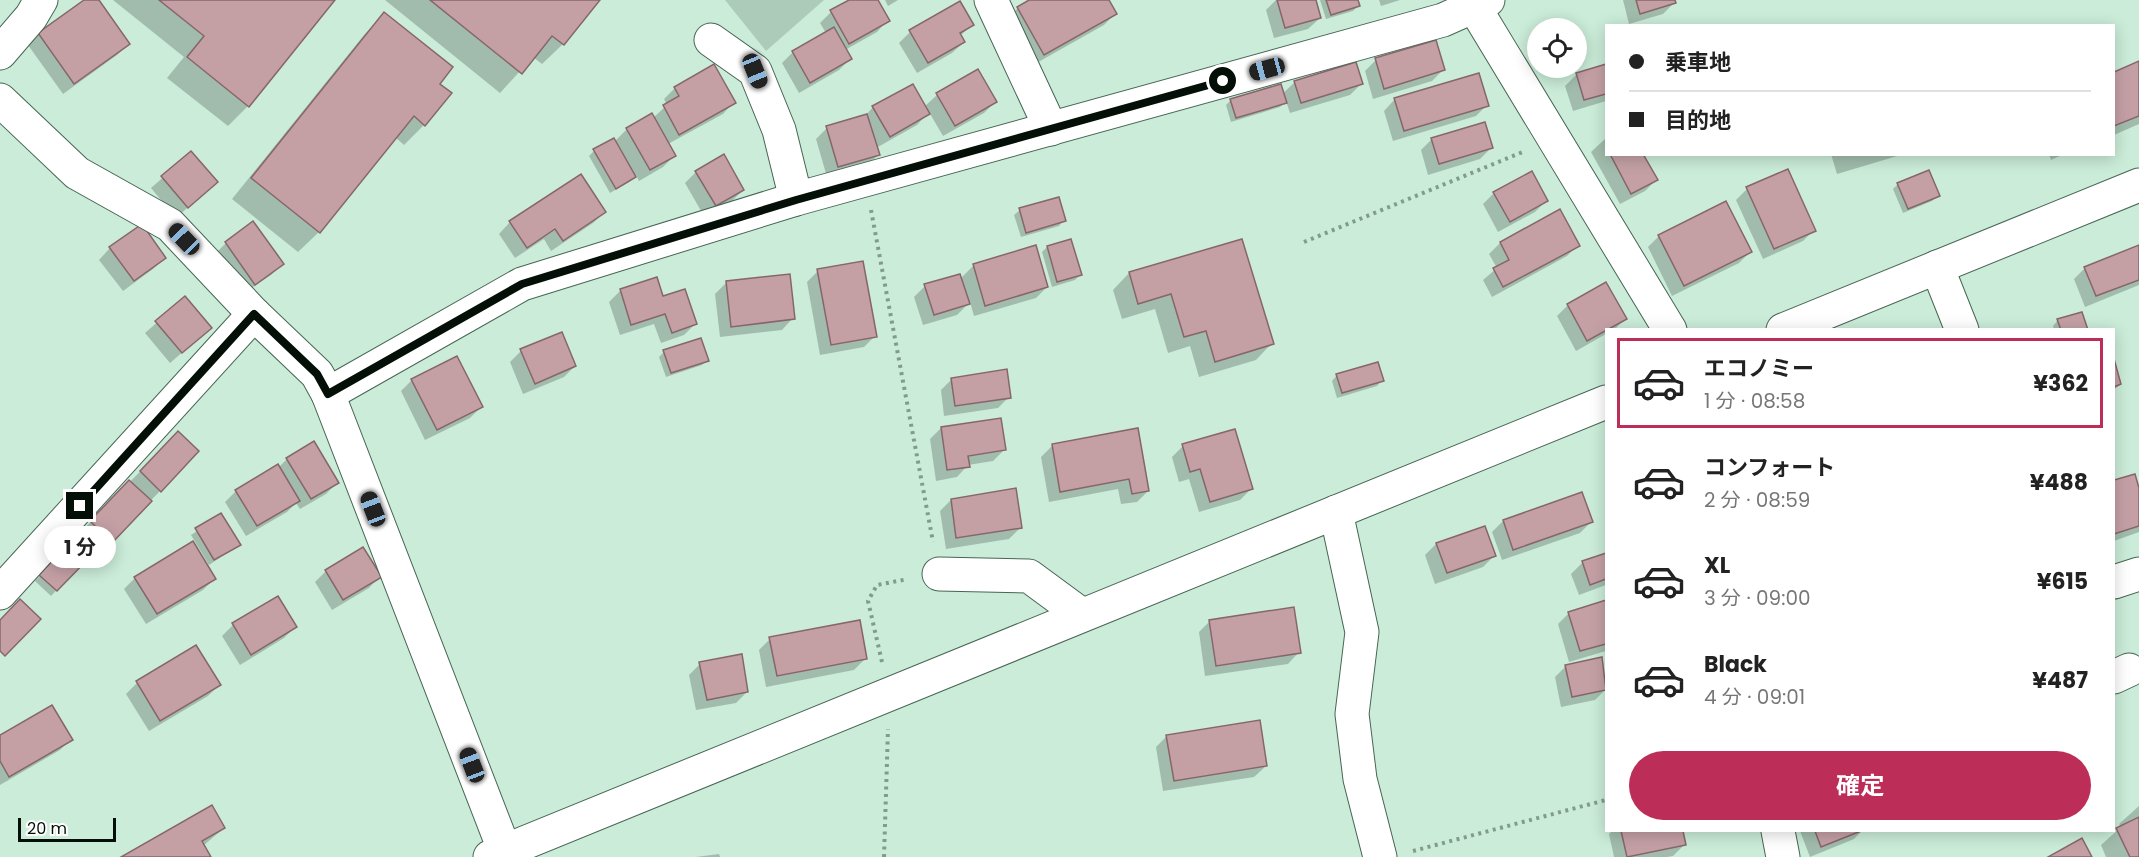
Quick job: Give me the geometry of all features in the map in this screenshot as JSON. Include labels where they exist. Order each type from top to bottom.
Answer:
[{"type":"street","points":[[0,53],[31,17],[41,0]]},
{"type":"street","points":[[991,0],[1051,129]]},
{"type":"street","points":[[328,394],[522,284],[796,200],[1443,20],[1477,2],[1554,140],[1669,328]]},
{"type":"street","points":[[711,40],[755,71],[779,130],[796,200]]},
{"type":"street","points":[[0,100],[77,172],[170,225],[254,314],[317,374],[328,394],[501,855],[1605,402]]},
{"type":"street","points":[[1788,328],[2139,185]]},
{"type":"street","points":[[1937,267],[1961,328]]},
{"type":"street","points":[[0,593],[254,314]]},
{"type":"street","points":[[1336,512],[1362,632],[1352,714],[1360,779],[1391,855]]},
{"type":"street","points":[[939,574],[1029,576],[1082,615]]},
{"type":"street","points":[[2115,582],[2139,574]]},
{"type":"street","points":[[1778,832],[1783,857]]},
{"type":"path","points":[[1304,242],[1554,140]]},
{"type":"path","points":[[866,180],[939,574],[877,585],[868,601],[889,694],[884,857]]},
{"type":"path","points":[[1391,855],[1605,800]]},
{"type":"green space","points":[[725,0],[824,0],[766,51]]},
{"type":"building","points":[[84,0],[99,0],[130,44],[74,84],[38,33]]},
{"type":"building","points":[[159,0],[335,0],[249,107],[187,57],[204,36]]},
{"type":"building","points":[[430,0],[600,0],[564,45],[552,36],[522,74]]},
{"type":"building","points":[[849,0],[878,0],[890,21],[849,44],[830,10]]},
{"type":"building","points":[[1029,0],[1109,0],[1117,14],[1044,55],[1017,7]]},
{"type":"building","points":[[1277,0],[1316,0],[1321,18],[1285,28]]},
{"type":"building","points":[[1326,0],[1358,0],[1360,6],[1331,15]]},
{"type":"building","points":[[1636,0],[1675,0],[1676,3],[1640,14]]},
{"type":"building","points":[[960,1],[974,25],[960,33],[965,42],[928,63],[909,30]]},
{"type":"building","points":[[384,12],[453,67],[440,84],[452,93],[425,126],[414,116],[320,233],[251,178]]},
{"type":"building","points":[[834,27],[852,59],[810,83],[792,51]]},
{"type":"building","points":[[1436,40],[1445,70],[1384,89],[1375,58]]},
{"type":"building","points":[[2139,61],[2139,116],[2115,126],[2115,72]]},
{"type":"building","points":[[1356,62],[1363,84],[1301,103],[1294,81]]},
{"type":"building","points":[[714,64],[736,103],[679,135],[663,105],[679,96],[674,87]]},
{"type":"building","points":[[1605,64],[1605,94],[1584,100],[1577,78],[1587,78],[1587,70]]},
{"type":"building","points":[[978,69],[997,102],[955,126],[936,93]]},
{"type":"building","points":[[1479,73],[1489,106],[1404,131],[1394,98]]},
{"type":"building","points":[[913,84],[930,114],[890,137],[872,106]]},
{"type":"building","points":[[1281,84],[1287,103],[1236,118],[1230,99]]},
{"type":"building","points":[[652,113],[676,156],[650,170],[626,128]]},
{"type":"building","points":[[867,114],[880,155],[838,167],[826,126]]},
{"type":"building","points":[[1485,122],[1493,148],[1439,164],[1431,138]]},
{"type":"building","points":[[614,138],[636,177],[616,189],[593,149]]},
{"type":"building","points":[[191,151],[218,182],[188,208],[161,176]]},
{"type":"building","points":[[724,154],[744,190],[716,206],[695,171]]},
{"type":"building","points":[[1611,156],[1644,156],[1658,180],[1631,194]]},
{"type":"building","points":[[1788,169],[1816,231],[1774,249],[1746,187]]},
{"type":"building","points":[[1929,170],[1940,196],[1908,209],[1897,183]]},
{"type":"building","points":[[1532,171],[1548,201],[1510,222],[1493,192]]},
{"type":"building","points":[[581,174],[606,212],[563,241],[555,229],[527,248],[509,221]]},
{"type":"building","points":[[1059,197],[1066,221],[1026,233],[1019,208]]},
{"type":"building","points":[[1726,201],[1752,252],[1684,286],[1658,235]]},
{"type":"building","points":[[1560,209],[1580,246],[1503,287],[1493,268],[1509,260],[1500,242]]},
{"type":"building","points":[[253,221],[284,264],[255,285],[225,242]]},
{"type":"building","points":[[142,224],[166,258],[134,281],[109,247]]},
{"type":"building","points":[[1071,239],[1082,275],[1057,282],[1047,246]]},
{"type":"building","points":[[1242,239],[1274,344],[1215,362],[1206,331],[1184,337],[1171,294],[1138,304],[1129,272]]},
{"type":"building","points":[[1036,245],[1048,287],[985,306],[973,264]]},
{"type":"building","points":[[2139,245],[2139,280],[2096,296],[2084,267]]},
{"type":"building","points":[[863,261],[877,337],[831,345],[817,269]]},
{"type":"building","points":[[790,274],[795,319],[731,327],[726,281]]},
{"type":"building","points":[[960,274],[970,304],[934,315],[924,284]]},
{"type":"building","points":[[657,277],[663,296],[685,289],[697,324],[672,333],[665,314],[631,325],[620,289]]},
{"type":"building","points":[[1606,282],[1627,319],[1611,328],[1605,328],[1605,331],[1587,341],[1567,304]]},
{"type":"building","points":[[185,296],[212,328],[182,353],[155,321]]},
{"type":"building","points":[[2082,312],[2087,328],[2060,328],[2057,319]]},
{"type":"building","points":[[562,332],[576,366],[535,384],[520,349]]},
{"type":"building","points":[[701,338],[709,361],[671,373],[663,350]]},
{"type":"building","points":[[457,356],[483,407],[437,430],[411,379]]},
{"type":"building","points":[[1378,362],[1384,381],[1342,393],[1336,374]]},
{"type":"building","points":[[2115,363],[2121,384],[2115,387]]},
{"type":"building","points":[[1007,369],[1011,398],[955,406],[951,378]]},
{"type":"building","points":[[1001,418],[1006,450],[968,456],[970,467],[947,470],[941,427]]},
{"type":"building","points":[[1138,428],[1149,491],[1132,494],[1129,479],[1060,492],[1052,444]]},
{"type":"building","points":[[1235,429],[1253,489],[1210,502],[1200,469],[1190,472],[1182,444]]},
{"type":"building","points":[[178,431],[199,451],[161,492],[140,471]]},
{"type":"building","points":[[314,441],[339,483],[311,499],[286,458]]},
{"type":"building","points":[[278,464],[300,501],[257,526],[235,490]]},
{"type":"building","points":[[2135,474],[2139,488],[2139,526],[2115,534],[2115,480]]},
{"type":"building","points":[[129,480],[152,501],[112,543],[90,521]]},
{"type":"building","points":[[1016,488],[1022,528],[956,538],[951,499]]},
{"type":"building","points":[[1582,492],[1593,522],[1513,550],[1503,520]]},
{"type":"building","points":[[221,513],[241,545],[214,560],[195,528]]},
{"type":"building","points":[[1485,526],[1496,556],[1447,573],[1436,543]]},
{"type":"building","points":[[72,540],[90,557],[57,591],[39,575]]},
{"type":"building","points":[[193,541],[216,579],[157,614],[134,577]]},
{"type":"building","points":[[363,547],[382,577],[343,600],[325,570]]},
{"type":"building","points":[[1605,553],[1605,579],[1590,585],[1582,561]]},
{"type":"building","points":[[278,596],[297,627],[251,655],[232,623]]},
{"type":"building","points":[[20,599],[41,619],[5,656],[0,651],[0,620]]},
{"type":"building","points":[[1605,600],[1605,644],[1580,651],[1568,612]]},
{"type":"building","points":[[1294,607],[1301,653],[1216,666],[1209,620]]},
{"type":"building","points":[[860,620],[867,659],[777,676],[769,637]]},
{"type":"building","points":[[196,645],[221,685],[160,721],[136,681]]},
{"type":"building","points":[[742,654],[748,692],[707,700],[699,662]]},
{"type":"building","points":[[1602,657],[1605,690],[1572,697],[1565,665]]},
{"type":"building","points":[[52,705],[73,740],[9,777],[0,761],[0,735]]},
{"type":"building","points":[[1260,720],[1267,766],[1174,781],[1166,735]]},
{"type":"building","points":[[212,805],[225,828],[202,841],[211,857],[121,857]]},
{"type":"building","points":[[2139,817],[2139,857],[2130,857],[2116,828]]},
{"type":"building","points":[[1621,832],[1683,832],[1686,845],[1627,857]]},
{"type":"building","points":[[1815,832],[1858,832],[1821,847]]},
{"type":"building","points":[[2082,838],[2092,857],[2048,857]]},
{"type":"route","points":[[80,506],[254,314],[317,374],[328,394],[522,284],[796,200],[1223,81]]}]
